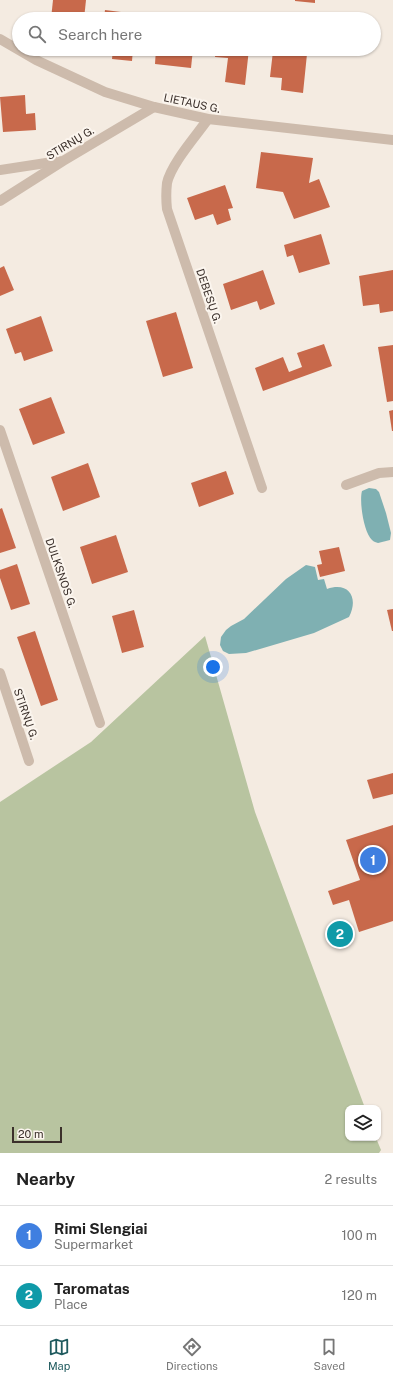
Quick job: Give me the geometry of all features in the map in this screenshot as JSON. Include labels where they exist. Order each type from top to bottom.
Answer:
[{"type":"street","name":"LIETAUS G.","points":[[0,39],[12,46]]},
{"type":"street","name":"LIETAUS G.","points":[[29,56],[105,92],[154,107],[208,119],[393,140]]},
{"type":"street","name":"STIRNŲ G.","points":[[0,201],[63,161],[154,107]]},
{"type":"street","name":"DEBESŲ G.","points":[[208,119],[175,165],[167,182],[167,209],[262,488]]},
{"type":"street","points":[[0,170],[63,161]]},
{"type":"street","name":"DULKSNOS G.","points":[[0,430],[100,723]]},
{"type":"street","points":[[346,485],[379,473],[393,472]]},
{"type":"street","name":"STIRNŲ G.","points":[[0,674],[30,761]]},
{"type":"green space","points":[[205,636],[255,812],[364,1105],[345,1105],[345,1141],[377,1141],[381,1150],[379,1153],[0,1153],[0,802],[91,742]]},
{"type":"water","points":[[369,488],[376,489],[379,492],[391,533],[390,540],[378,543],[372,540],[369,536],[363,517],[361,496],[362,491]]},
{"type":"water","points":[[306,565],[315,567],[318,580],[324,579],[327,589],[341,587],[350,593],[353,603],[349,617],[314,633],[246,653],[229,654],[223,651],[220,645],[221,637],[226,630],[244,619],[286,579]]},
{"type":"building","points":[[53,0],[86,0],[85,12],[52,12]]},
{"type":"building","points":[[315,0],[315,3],[295,1]]},
{"type":"building","points":[[105,10],[121,12],[105,12]]},
{"type":"building","points":[[112,56],[132,56],[132,61],[112,59]]},
{"type":"building","points":[[156,56],[192,56],[191,68],[155,64]]},
{"type":"building","points":[[248,56],[245,85],[225,82],[228,58],[215,57]]},
{"type":"building","points":[[272,56],[307,56],[303,93],[281,90],[282,78],[270,77]]},
{"type":"building","points":[[25,95],[26,114],[35,113],[36,130],[3,132],[0,97]]},
{"type":"building","points":[[261,152],[313,158],[309,183],[319,179],[330,207],[294,219],[283,192],[256,188]]},
{"type":"building","points":[[225,185],[233,208],[228,209],[231,220],[217,225],[213,214],[195,220],[187,198]]},
{"type":"building","points":[[321,234],[330,264],[299,273],[293,255],[287,257],[284,245]]},
{"type":"building","points":[[4,266],[14,290],[0,296],[0,268]]},
{"type":"building","points":[[263,270],[275,304],[260,310],[257,301],[231,310],[223,284]]},
{"type":"building","points":[[393,270],[393,311],[380,313],[379,304],[363,306],[359,276]]},
{"type":"building","points":[[176,312],[193,368],[163,377],[146,321]]},
{"type":"building","points":[[41,316],[53,351],[24,361],[21,352],[15,354],[6,329]]},
{"type":"building","points":[[324,344],[332,366],[263,391],[255,368],[283,357],[289,372],[302,367],[297,353]]},
{"type":"building","points":[[393,345],[393,401],[387,402],[378,347]]},
{"type":"building","points":[[51,397],[65,433],[33,445],[19,409]]},
{"type":"building","points":[[393,410],[393,431],[392,431],[389,411]]},
{"type":"building","points":[[88,463],[100,497],[63,511],[51,477]]},
{"type":"building","points":[[226,471],[234,494],[199,507],[191,483]]},
{"type":"building","points":[[2,508],[16,548],[0,553],[0,509]]},
{"type":"building","points":[[116,535],[128,572],[92,584],[80,547]]},
{"type":"building","points":[[339,547],[345,571],[320,577],[317,565],[322,564],[319,551]]},
{"type":"building","points":[[17,564],[30,604],[11,610],[0,578],[0,570]]},
{"type":"building","points":[[393,609],[393,631],[392,631],[387,610]]},
{"type":"building","points":[[134,610],[144,647],[122,653],[112,616]]},
{"type":"building","points":[[35,631],[58,700],[41,706],[17,637]]},
{"type":"building","points":[[393,773],[393,794],[373,799],[367,780]]},
{"type":"building","points":[[393,825],[393,921],[359,932],[349,900],[333,905],[328,891],[360,880],[346,840]]},
{"type":"building","points":[[346,925],[350,937],[333,943],[329,931]]},
{"type":"place","name":"Rimi Slengiai","points":[[373,860]]},
{"type":"place","name":"Taromatas","points":[[340,934]]}]
